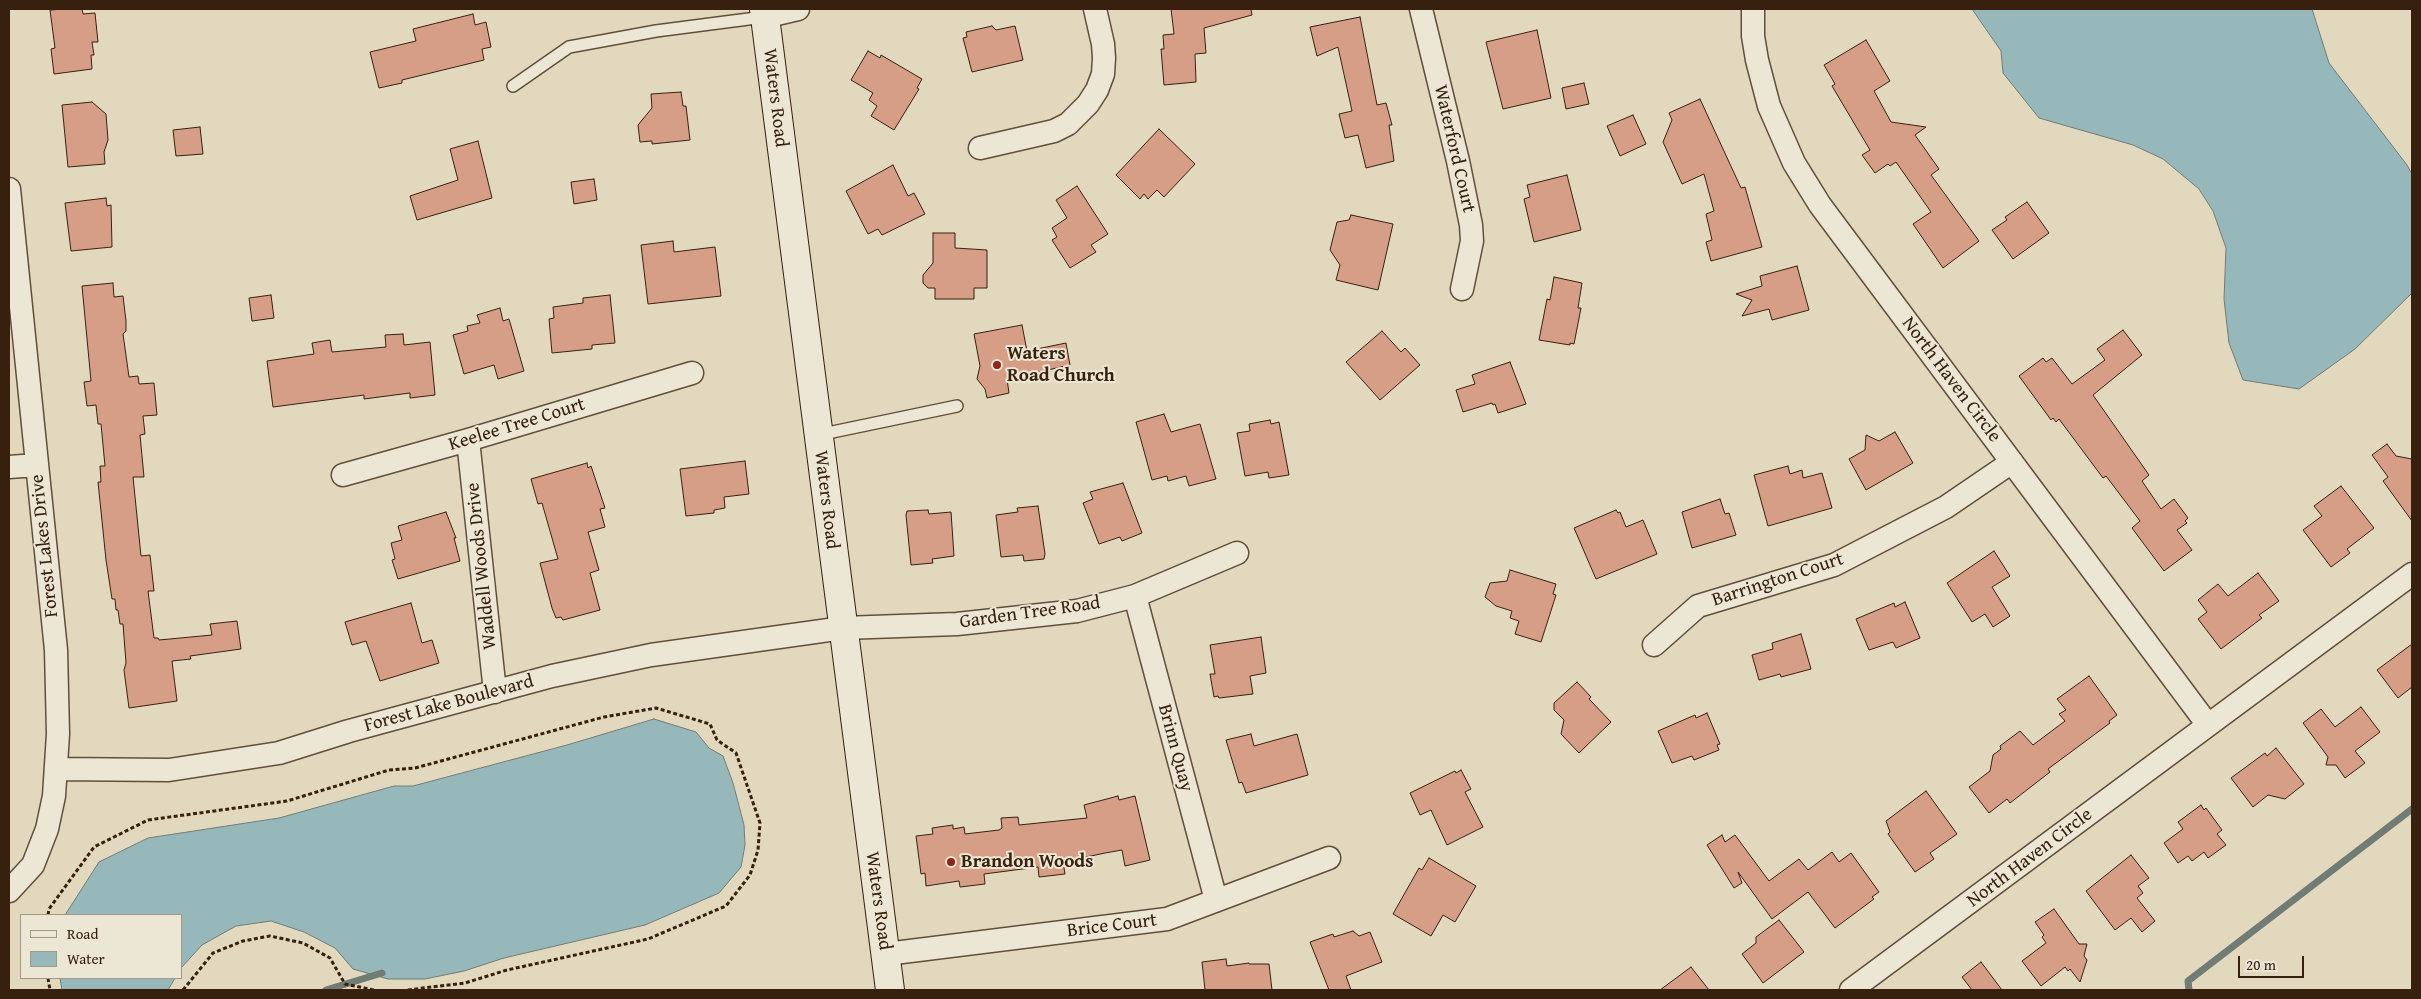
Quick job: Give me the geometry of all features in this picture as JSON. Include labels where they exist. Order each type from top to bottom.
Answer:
[{"type":"street","points":[[764,13],[798,9]]},
{"type":"street","points":[[980,148],[1054,131],[1068,124],[1088,104],[1100,82],[1104,58],[1103,44],[1095,9]]},
{"type":"street","name":"Waterford Court","points":[[1421,9],[1458,160],[1471,225],[1472,241],[1462,289]]},
{"type":"street","name":"North Haven Circle","points":[[1753,9],[1753,36],[1769,106],[1794,164],[1820,205],[2208,725]]},
{"type":"street","name":"Waters Road","points":[[764,13],[890,990]]},
{"type":"street","name":"Forest Lakes Drive","points":[[9,189],[56,650],[58,734],[56,769],[47,830],[33,864],[9,891]]},
{"type":"street","name":"Keelee Tree Court","points":[[343,475],[692,373]]},
{"type":"street","name":"Waddell Woods Drive","points":[[468,440],[495,692]]},
{"type":"street","name":"Barrington Court","points":[[1654,645],[1698,606],[1834,564],[1946,507],[2012,462]]},
{"type":"street","points":[[9,468],[37,465]]},
{"type":"street","name":"Garden Tree Road","points":[[843,628],[957,624],[1077,611],[1135,596],[1237,554]]},
{"type":"street","name":"North Haven Circle","points":[[1852,990],[2412,574]]},
{"type":"street","name":"Brinn Quay","points":[[1135,596],[1216,900]]},
{"type":"street","name":"Forest Lake Boulevard","points":[[56,769],[169,770],[240,760],[279,753],[349,731],[552,676],[651,655],[843,628]]},
{"type":"street","name":"Brice Court","points":[[886,954],[1167,919],[1329,858]]},
{"type":"lane","points":[[513,86],[569,46],[764,13]]},
{"type":"lane","points":[[818,435],[957,406]]},
{"type":"path","points":[[48,914],[49,909],[94,847],[148,820],[287,801],[389,770],[415,768],[604,717],[656,708],[710,724],[717,740],[736,754],[760,823],[758,850],[750,875],[726,906],[648,939],[507,970],[465,983],[407,990]]},
{"type":"path","points":[[183,990],[214,953],[243,941],[270,936],[303,944],[330,958],[345,984],[374,990]]},
{"type":"water","points":[[1972,9],[2312,9],[2329,63],[2412,174],[2412,293],[2355,349],[2299,389],[2243,380],[2229,343],[2224,299],[2226,248],[2213,211],[2199,189],[2163,159],[2133,145],[2039,118],[2003,73],[2001,51]]},
{"type":"water","points":[[654,719],[696,732],[709,748],[723,756],[733,783],[744,825],[745,845],[741,867],[719,893],[645,925],[504,958],[464,971],[425,979],[388,979],[353,969],[335,948],[304,932],[271,921],[236,926],[202,945],[182,967],[182,914],[66,914],[99,862],[148,838],[279,818],[394,786],[413,786],[567,745]]},
{"type":"water","points":[[60,979],[174,979],[168,990],[62,990]]},
{"type":"building","points":[[82,9],[83,14],[95,13],[98,42],[92,42],[94,55],[91,55],[92,69],[54,74],[51,49],[55,48],[50,10]]},
{"type":"building","points":[[1171,9],[1251,9],[1252,15],[1204,28],[1206,53],[1195,54],[1196,82],[1164,85],[1161,49],[1164,49],[1163,35],[1174,34]]},
{"type":"building","points":[[473,14],[475,25],[486,22],[491,47],[482,49],[484,60],[402,80],[402,83],[379,88],[370,52],[416,41],[413,29]]},
{"type":"building","points":[[1360,17],[1377,105],[1386,103],[1392,125],[1389,125],[1394,161],[1366,168],[1358,135],[1345,138],[1339,114],[1352,111],[1338,47],[1317,56],[1310,27]]},
{"type":"building","points":[[992,26],[996,30],[1015,26],[1023,60],[972,72],[963,38],[967,37],[966,32]]},
{"type":"building","points":[[1537,30],[1551,98],[1503,109],[1486,42]]},
{"type":"building","points":[[1866,40],[1890,81],[1874,91],[1891,122],[1926,127],[1915,135],[1939,169],[1931,175],[1979,241],[1943,268],[1913,224],[1931,212],[1896,162],[1890,166],[1888,164],[1875,173],[1862,155],[1870,150],[1832,86],[1835,84],[1824,65]]},
{"type":"building","points":[[868,51],[880,58],[881,55],[922,79],[917,88],[919,89],[894,130],[871,116],[877,106],[869,100],[873,93],[851,80]]},
{"type":"building","points":[[1584,83],[1589,104],[1566,109],[1562,88]]},
{"type":"building","points":[[681,92],[683,106],[686,106],[690,140],[652,144],[652,141],[640,142],[638,125],[652,108],[651,94]]},
{"type":"building","points":[[1700,99],[1741,188],[1745,187],[1762,247],[1711,261],[1706,242],[1712,240],[1706,214],[1714,211],[1704,174],[1682,184],[1663,142],[1672,120],[1669,113]]},
{"type":"building","points":[[92,102],[106,114],[108,140],[104,152],[105,164],[68,167],[62,105]]},
{"type":"building","points":[[1633,115],[1646,144],[1620,156],[1607,126]]},
{"type":"building","points":[[200,127],[203,154],[176,156],[173,130]]},
{"type":"building","points":[[1159,129],[1195,164],[1164,197],[1157,190],[1148,199],[1144,194],[1140,199],[1116,175]]},
{"type":"building","points":[[478,141],[492,198],[417,220],[410,196],[458,180],[450,149]]},
{"type":"building","points":[[893,165],[908,196],[914,193],[925,214],[882,235],[878,229],[868,234],[846,191]]},
{"type":"building","points":[[1567,175],[1581,230],[1534,242],[1524,199],[1530,197],[1527,185]]},
{"type":"building","points":[[594,179],[597,200],[574,204],[571,182]]},
{"type":"building","points":[[1077,186],[1108,234],[1091,245],[1096,252],[1070,268],[1052,240],[1057,237],[1052,228],[1067,218],[1056,200]]},
{"type":"building","points":[[106,198],[107,206],[111,205],[112,247],[71,251],[65,203]]},
{"type":"building","points":[[2027,202],[2049,233],[2013,259],[1992,230],[2007,220],[2005,217]]},
{"type":"building","points":[[1351,215],[1393,224],[1378,290],[1336,280],[1340,265],[1330,250],[1337,222],[1349,220]]},
{"type":"building","points":[[933,233],[955,233],[955,248],[987,250],[987,288],[974,288],[974,299],[935,299],[935,288],[928,288],[923,283],[923,275],[933,263]]},
{"type":"building","points":[[673,241],[674,252],[715,247],[721,296],[648,304],[641,245]]},
{"type":"building","points":[[1797,266],[1809,310],[1772,320],[1769,309],[1742,316],[1752,300],[1736,294],[1762,286],[1760,276]]},
{"type":"building","points":[[1554,277],[1582,283],[1578,308],[1581,308],[1574,344],[1539,340],[1547,299],[1550,300]]},
{"type":"building","points":[[113,283],[114,297],[123,296],[126,331],[123,334],[129,377],[138,376],[139,384],[154,383],[157,415],[143,416],[145,434],[140,435],[144,477],[133,477],[141,556],[150,555],[154,591],[148,591],[154,638],[159,640],[212,635],[210,624],[237,621],[241,649],[190,656],[191,659],[172,661],[177,701],[129,708],[124,670],[126,663],[123,624],[120,624],[115,599],[112,599],[98,482],[101,482],[100,466],[105,466],[101,424],[98,424],[96,405],[87,406],[84,382],[91,381],[82,286]]},
{"type":"building","points":[[271,295],[274,318],[252,321],[249,298]]},
{"type":"building","points":[[610,295],[615,343],[592,345],[592,349],[552,353],[549,319],[554,318],[553,307],[583,303],[583,298]]},
{"type":"building","points":[[500,308],[503,321],[509,319],[524,371],[498,379],[494,365],[464,374],[453,335],[468,331],[467,326],[480,323],[477,315]]},
{"type":"building","points":[[1022,325],[1027,351],[1066,343],[1070,365],[1007,379],[1009,393],[987,398],[985,389],[977,379],[980,366],[974,334]]},
{"type":"building","points":[[2123,330],[2142,355],[2093,395],[2149,475],[2142,481],[2161,509],[2174,499],[2188,518],[2185,521],[2187,523],[2177,530],[2192,550],[2164,571],[2132,528],[2140,521],[2106,476],[2103,478],[2059,419],[2056,422],[2053,418],[2051,420],[2019,376],[2043,358],[2046,362],[2052,358],[2072,384],[2105,360],[2097,349]]},
{"type":"building","points":[[1382,331],[1401,352],[1405,348],[1420,365],[1380,400],[1346,362]]},
{"type":"building","points":[[403,334],[404,345],[430,342],[435,395],[410,398],[410,393],[364,399],[364,395],[273,407],[267,361],[314,354],[312,343],[330,340],[332,352],[386,347],[385,335]]},
{"type":"building","points":[[1510,362],[1526,404],[1498,413],[1495,404],[1493,405],[1492,403],[1463,412],[1456,390],[1475,384],[1472,375]]},
{"type":"building","points":[[1164,414],[1171,432],[1200,424],[1216,479],[1189,486],[1186,476],[1168,481],[1167,476],[1152,480],[1136,422]]},
{"type":"building","points":[[1270,420],[1271,424],[1279,422],[1289,475],[1269,478],[1268,472],[1245,476],[1237,433],[1250,431],[1249,424]]},
{"type":"building","points":[[1895,432],[1913,463],[1866,490],[1849,459],[1865,450],[1866,435],[1879,441]]},
{"type":"building","points":[[2387,444],[2396,456],[2412,459],[2412,521],[2383,481],[2388,477],[2372,455]]},
{"type":"building","points":[[745,461],[749,494],[724,497],[725,508],[714,510],[714,513],[686,516],[680,469]]},
{"type":"building","points":[[587,463],[588,468],[591,466],[605,508],[600,509],[605,527],[588,532],[599,570],[590,573],[600,610],[563,620],[561,617],[556,618],[540,563],[558,559],[542,503],[538,504],[531,479]]},
{"type":"building","points":[[1788,466],[1790,474],[1802,470],[1803,478],[1822,473],[1832,508],[1768,526],[1754,475]]},
{"type":"building","points":[[1123,483],[1142,533],[1122,541],[1120,537],[1099,544],[1083,503],[1093,499],[1090,492]]},
{"type":"building","points":[[2341,486],[2374,528],[2347,549],[2350,553],[2331,567],[2303,530],[2322,516],[2314,506]]},
{"type":"building","points":[[1720,499],[1725,514],[1729,513],[1736,535],[1692,548],[1682,512]]},
{"type":"building","points":[[1038,506],[1045,554],[1044,559],[1024,561],[1023,555],[1001,557],[996,515],[1018,512],[1017,508]]},
{"type":"building","points":[[928,510],[929,514],[951,512],[954,556],[932,559],[933,563],[911,565],[907,511]]},
{"type":"building","points":[[1616,510],[1618,513],[1620,512],[1626,527],[1643,520],[1657,554],[1596,579],[1574,528]]},
{"type":"building","points":[[446,512],[456,538],[454,538],[460,561],[398,579],[392,560],[395,559],[391,543],[402,540],[398,526]]},
{"type":"building","points":[[1994,551],[2010,576],[1992,587],[2010,616],[1993,627],[1985,614],[1972,622],[1947,583]]},
{"type":"building","points":[[1510,570],[1556,584],[1553,594],[1556,595],[1541,642],[1515,634],[1519,621],[1510,618],[1512,611],[1496,606],[1485,597],[1490,583],[1507,581]]},
{"type":"building","points":[[2258,573],[2279,601],[2259,615],[2262,618],[2221,649],[2198,619],[2207,612],[2198,600],[2218,584],[2228,596]]},
{"type":"building","points":[[1905,602],[1920,638],[1896,648],[1893,642],[1869,650],[1856,619],[1894,603],[1895,607]]},
{"type":"building","points":[[411,603],[422,643],[432,640],[439,663],[380,681],[366,641],[352,645],[345,622]]},
{"type":"building","points":[[1801,634],[1811,669],[1781,677],[1780,674],[1759,680],[1752,655],[1773,649],[1772,643]]},
{"type":"building","points":[[1261,637],[1266,673],[1250,676],[1253,694],[1214,697],[1210,674],[1215,674],[1210,645]]},
{"type":"building","points":[[2412,644],[2412,687],[2398,698],[2377,670]]},
{"type":"building","points":[[2089,676],[2117,715],[2109,721],[2110,723],[2048,769],[2050,772],[2010,803],[2007,799],[1989,813],[1969,787],[1990,771],[1993,755],[2001,749],[2000,746],[2020,731],[2033,745],[2065,721],[2059,714],[2066,710],[2057,699]]},
{"type":"building","points":[[1577,682],[1591,697],[1589,699],[1611,722],[1579,753],[1561,734],[1564,720],[1554,710],[1554,703]]},
{"type":"building","points":[[2361,707],[2380,732],[2355,751],[2365,763],[2345,778],[2336,765],[2326,765],[2328,757],[2303,723],[2321,709],[2335,727]]},
{"type":"building","points":[[1707,713],[1720,744],[1717,745],[1719,750],[1694,760],[1692,756],[1672,763],[1658,731],[1695,715],[1696,718]]},
{"type":"building","points":[[1251,734],[1254,746],[1297,734],[1308,775],[1246,793],[1242,782],[1239,783],[1226,740]]},
{"type":"building","points":[[2276,748],[2304,784],[2285,799],[2268,795],[2253,807],[2231,778],[2265,753],[2267,756]]},
{"type":"building","points":[[1461,770],[1471,789],[1465,792],[1483,827],[1447,845],[1431,810],[1420,815],[1410,793],[1455,771],[1456,773]]},
{"type":"building","points":[[1926,791],[1957,834],[1930,853],[1934,859],[1915,872],[1888,834],[1890,832],[1886,821]]},
{"type":"building","points":[[1118,796],[1119,800],[1135,796],[1150,860],[1125,866],[1122,850],[1063,862],[1065,874],[1039,877],[1038,867],[984,874],[985,884],[960,887],[959,881],[926,886],[925,873],[921,874],[916,836],[933,834],[932,828],[953,825],[953,829],[964,827],[965,834],[999,830],[1002,828],[1001,818],[1018,817],[1019,825],[1087,818],[1084,805]]},
{"type":"building","points":[[2201,805],[2204,810],[2206,808],[2222,830],[2217,834],[2226,845],[2208,858],[2204,852],[2192,861],[2188,856],[2178,863],[2164,843],[2183,829],[2178,822]]},
{"type":"building","points":[[1722,835],[1725,842],[1735,835],[1769,881],[1799,859],[1808,870],[1832,852],[1839,862],[1851,853],[1879,892],[1872,897],[1874,899],[1835,928],[1808,892],[1772,919],[1738,872],[1742,883],[1734,888],[1707,845]]},
{"type":"building","points":[[2131,855],[2149,878],[2138,886],[2143,893],[2137,898],[2155,921],[2142,932],[2131,918],[2115,930],[2086,891]]},
{"type":"building","points":[[1429,858],[1476,886],[1455,922],[1443,915],[1431,936],[1393,914],[1419,868],[1422,870]]},
{"type":"building","points":[[2054,909],[2079,944],[2087,944],[2084,956],[2087,960],[2080,982],[2070,969],[2068,971],[2065,967],[2041,986],[2022,961],[2046,943],[2042,937],[2044,935],[2035,922]]},
{"type":"building","points":[[1779,920],[1804,952],[1763,983],[1742,954],[1756,943],[1756,937]]},
{"type":"building","points":[[1353,931],[1359,936],[1370,932],[1382,962],[1346,976],[1351,990],[1329,990],[1310,942],[1333,934],[1334,937]]},
{"type":"building","points":[[1226,959],[1227,966],[1249,963],[1269,964],[1272,990],[1205,990],[1202,962]]},
{"type":"building","points":[[1981,962],[2002,990],[1972,990],[1962,977]]},
{"type":"building","points":[[1691,967],[1709,990],[1660,990]]},
{"type":"waterway","points":[[2189,990],[2188,981],[2412,809]]},
{"type":"waterway","points":[[326,990],[382,973]]},
{"type":"place","name":"Waters Road Church","points":[[997,365]]},
{"type":"place","name":"Brandon Woods","points":[[951,862]]}]
